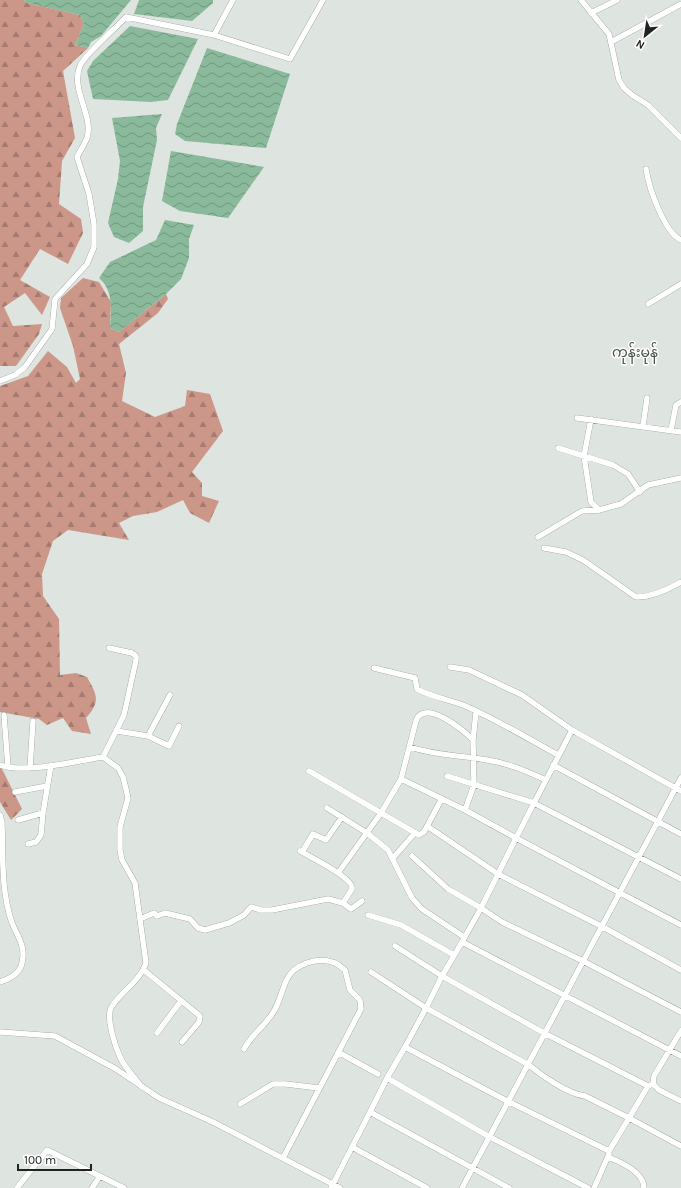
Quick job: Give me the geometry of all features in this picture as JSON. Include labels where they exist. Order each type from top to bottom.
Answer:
[{"type":"street","points":[[214,35],[233,0]]},
{"type":"street","points":[[0,380],[16,376],[25,367],[52,329],[55,314],[55,299],[87,264],[94,247],[94,224],[89,194],[77,157],[87,137],[86,116],[76,82],[80,66],[86,57],[126,17],[214,35],[290,59],[323,0]]},
{"type":"street","points":[[581,0],[591,13],[600,21],[609,34],[619,80],[624,88],[632,95],[648,104],[681,138]]},
{"type":"street","points":[[591,13],[617,0]]},
{"type":"street","points":[[611,42],[681,4]]},
{"type":"street","points":[[646,169],[648,182],[660,210],[674,237],[681,240]]},
{"type":"street","points":[[648,304],[681,284]]},
{"type":"street","points":[[644,426],[647,398]]},
{"type":"street","points":[[670,430],[676,404],[681,402]]},
{"type":"street","points":[[577,418],[681,432]]},
{"type":"street","points":[[592,420],[584,456],[591,502],[599,510]]},
{"type":"street","points":[[558,448],[619,469],[628,474],[640,492]]},
{"type":"street","points":[[538,537],[582,511],[599,510],[621,504],[648,485],[681,478]]},
{"type":"street","points":[[544,548],[566,552],[583,560],[636,597],[645,597],[656,594],[681,582]]},
{"type":"street","points":[[103,757],[112,737],[117,731],[128,701],[136,656],[132,653],[109,648]]},
{"type":"street","points":[[450,667],[469,670],[522,695],[572,730],[678,790]]},
{"type":"street","points":[[374,668],[415,678],[417,688],[422,692],[498,721],[558,755]]},
{"type":"street","points":[[148,736],[170,695]]},
{"type":"street","points":[[465,810],[474,785],[473,740],[476,712]]},
{"type":"street","points":[[338,873],[381,813],[401,780],[417,717],[422,713],[437,716],[452,722],[473,740]]},
{"type":"street","points":[[4,715],[8,767]]},
{"type":"street","points":[[30,768],[33,721]]},
{"type":"street","points":[[117,731],[148,736],[169,746],[179,726]]},
{"type":"street","points":[[332,1186],[387,1078],[480,908],[572,730]]},
{"type":"street","points":[[410,747],[438,755],[474,758],[504,763],[546,780]]},
{"type":"street","points":[[0,765],[30,768],[103,757],[118,768],[123,777],[128,798],[120,827],[120,850],[122,860],[135,883],[146,963],[144,970],[112,1006],[109,1014],[110,1025],[120,1058],[142,1087]]},
{"type":"street","points":[[28,844],[36,842],[40,838],[51,765]]},
{"type":"street","points":[[553,765],[681,834]]},
{"type":"street","points":[[309,771],[414,834],[422,834],[441,800]]},
{"type":"street","points":[[447,776],[534,803],[681,880]]},
{"type":"street","points":[[462,1188],[488,1136],[529,1065],[564,994],[638,857],[678,790],[681,778]]},
{"type":"street","points":[[401,780],[465,810],[681,925]]},
{"type":"street","points":[[15,792],[47,786]]},
{"type":"street","points":[[327,808],[367,833],[388,850],[412,898],[422,909],[463,939],[681,1056]]},
{"type":"street","points":[[18,820],[43,813]]},
{"type":"street","points":[[0,815],[2,822],[4,884],[7,908],[24,946],[22,965],[12,978],[0,982]]},
{"type":"street","points":[[342,817],[326,840],[313,834],[301,852],[338,873],[353,885],[343,903]]},
{"type":"street","points":[[427,826],[498,874],[601,926],[681,970]]},
{"type":"street","points":[[393,858],[414,834]]},
{"type":"street","points":[[412,856],[448,889],[502,922],[583,961],[681,1012]]},
{"type":"street","points":[[140,919],[154,913],[157,916],[165,913],[190,919],[198,928],[205,930],[229,923],[244,915],[250,907],[261,910],[272,910],[328,899],[343,903],[351,909],[362,901]]},
{"type":"street","points":[[368,915],[401,925],[454,955]]},
{"type":"street","points":[[396,946],[442,976],[544,1033],[681,1101]]},
{"type":"street","points":[[244,1049],[249,1038],[262,1027],[275,1010],[287,978],[292,972],[304,964],[319,960],[333,962],[345,970],[350,990],[362,1004],[320,1088],[282,1158]]},
{"type":"street","points":[[144,970],[200,1018],[182,1042]]},
{"type":"street","points":[[371,972],[426,1008],[529,1065],[542,1076],[577,1095],[585,1096],[629,1118],[681,1146]]},
{"type":"street","points":[[157,1033],[181,1001]]},
{"type":"street","points":[[594,1188],[609,1154],[681,1031]]},
{"type":"street","points":[[0,1032],[55,1036],[116,1069],[159,1098],[213,1122],[332,1186],[340,1188]]},
{"type":"street","points":[[405,1047],[609,1154],[631,1168],[644,1184],[644,1188]]},
{"type":"street","points":[[338,1052],[378,1074]]},
{"type":"street","points":[[387,1078],[488,1136],[588,1188]]},
{"type":"street","points":[[240,1104],[273,1084],[320,1088]]},
{"type":"street","points":[[370,1112],[509,1188]]},
{"type":"street","points":[[352,1146],[427,1188]]},
{"type":"street","points":[[17,1188],[47,1150],[124,1188]]},
{"type":"street","points":[[92,1188],[100,1176]]},
{"type":"green space","points":[[0,0],[24,0],[27,3],[80,15],[84,24],[75,45],[88,48],[63,71],[75,138],[62,161],[59,204],[81,219],[83,233],[68,264],[40,249],[20,280],[50,297],[42,315],[25,293],[4,307],[13,326],[42,324],[39,334],[16,366],[0,366]]},
{"type":"green space","points":[[83,278],[99,282],[111,302],[110,328],[119,332],[166,294],[168,299],[158,313],[119,344],[126,373],[122,401],[155,417],[185,406],[187,390],[210,394],[223,431],[192,472],[202,483],[202,496],[219,501],[209,523],[190,513],[183,500],[157,512],[133,516],[119,523],[129,540],[68,530],[53,541],[42,574],[43,596],[59,619],[60,675],[76,673],[87,677],[95,693],[96,702],[86,718],[91,734],[72,731],[63,718],[47,725],[39,719],[0,712],[0,386],[28,376],[48,351],[67,367],[76,383],[80,379],[73,346],[60,308],[61,298]]},
{"type":"green space","points":[[0,765],[22,809],[11,820],[0,802]]},
{"type":"water","points":[[24,0],[131,0],[101,36],[91,42],[88,48],[75,45],[84,24],[80,15],[27,3]]},
{"type":"water","points":[[139,0],[213,0],[213,3],[192,21],[134,14]]},
{"type":"water","points":[[130,26],[198,39],[168,100],[151,102],[93,99],[87,71],[93,61]]},
{"type":"water","points":[[207,48],[290,74],[266,148],[185,141],[175,134],[177,124]]},
{"type":"water","points":[[162,114],[156,128],[157,140],[143,207],[143,231],[129,243],[114,237],[108,223],[118,179],[120,161],[112,118]]},
{"type":"water","points":[[171,151],[264,167],[228,218],[180,211],[162,201]]},
{"type":"water","points":[[165,220],[194,225],[189,239],[189,258],[181,279],[166,294],[119,332],[110,328],[111,308],[109,295],[104,283],[99,278],[110,262],[156,240]]},
{"type":"district","name":"ကုန်းမုန်","points":[[635,352]]}]
